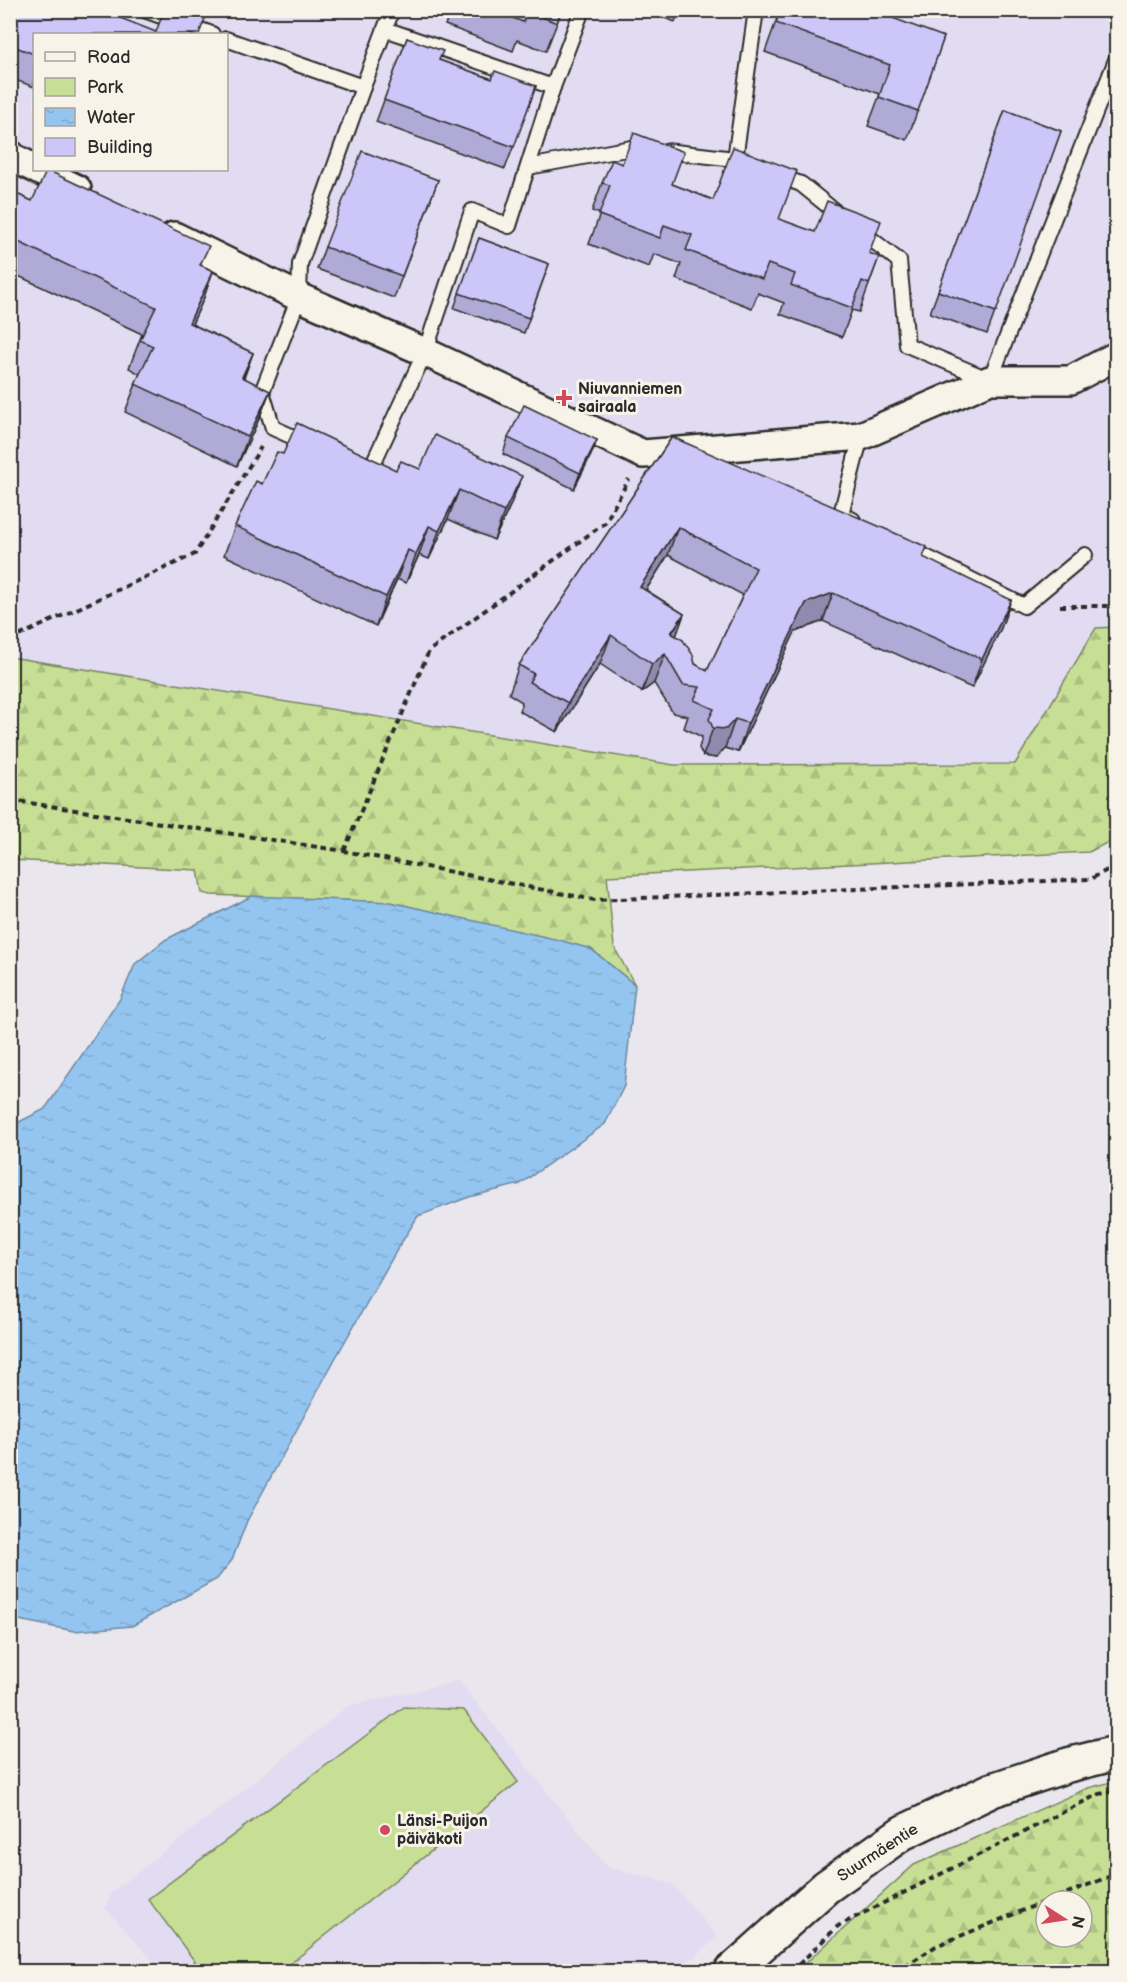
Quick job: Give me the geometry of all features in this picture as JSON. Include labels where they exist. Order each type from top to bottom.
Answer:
[{"type":"main road","name":"Suurmäentie","points":[[731,1971],[826,1887],[902,1833],[992,1790],[1068,1765],[1116,1753]]},
{"type":"street","points":[[42,171],[101,200]]},
{"type":"street","points":[[153,225],[299,297],[425,352],[643,454],[861,436],[990,380],[1071,380],[1116,356]]},
{"type":"lane","points":[[144,10],[209,33]]},
{"type":"lane","points":[[316,447],[273,428],[262,392],[299,297],[300,264],[392,10]]},
{"type":"lane","points":[[348,461],[370,470],[425,352],[472,211],[509,226],[552,87],[582,10]]},
{"type":"lane","points":[[735,159],[756,10]]},
{"type":"lane","points":[[385,28],[552,87]]},
{"type":"lane","points":[[228,40],[363,87]]},
{"type":"lane","points":[[528,167],[637,147],[735,159],[801,184],[899,261],[907,345],[990,380],[1116,60]]},
{"type":"lane","points":[[861,436],[841,514],[861,524]]},
{"type":"lane","points":[[892,540],[1024,606],[1085,555]]},
{"type":"path","points":[[10,640],[195,554],[273,428]]},
{"type":"path","points":[[344,851],[429,651],[605,523],[643,454]]},
{"type":"path","points":[[1024,606],[1116,606]]},
{"type":"path","points":[[10,800],[344,851],[595,900],[1091,879],[1116,865]]},
{"type":"path","points":[[791,1971],[838,1926],[1099,1794],[1116,1791]]},
{"type":"path","points":[[1078,1889],[1116,1874]]},
{"type":"path","points":[[896,1971],[936,1946],[1034,1906]]},
{"type":"shaded area","name":"Niuvanniemen sairaala","points":[[10,11],[1116,11],[1116,627],[1096,628],[1015,764],[674,765],[11,657]]},
{"type":"shaded area","name":"Länsi-Puijon päiväkoti","points":[[459,1681],[607,1867],[672,1884],[718,1937],[677,1971],[162,1971],[105,1908],[112,1892],[348,1706]]},
{"type":"green space","points":[[1116,627],[1116,838],[1089,852],[607,876],[614,947],[635,985],[591,949],[390,902],[211,895],[202,893],[198,870],[11,860],[10,657],[674,765],[1015,764],[1096,628]]},
{"type":"green space","points":[[404,1707],[464,1710],[518,1782],[281,1971],[202,1971],[148,1899]]},
{"type":"green space","points":[[1116,1781],[1116,1971],[797,1971],[914,1865],[1088,1788]]},
{"type":"water","points":[[252,896],[390,902],[591,949],[635,985],[624,1086],[605,1124],[520,1184],[469,1197],[418,1216],[335,1359],[247,1521],[232,1560],[217,1579],[132,1626],[74,1631],[19,1620],[10,1612],[11,1126],[45,1109],[120,999],[135,964],[165,940]]},
{"type":"building","points":[[16,10],[100,10],[156,32],[164,10],[208,11],[199,33],[33,33],[33,54],[10,45],[10,24]]},
{"type":"building","points":[[492,10],[561,10],[557,23],[527,11],[523,22]]},
{"type":"building","points":[[780,10],[871,10],[944,37],[918,111],[879,97],[890,65],[776,23]]},
{"type":"building","points":[[407,38],[443,51],[439,60],[492,79],[495,71],[536,86],[514,147],[384,100]]},
{"type":"building","points":[[1005,110],[1061,131],[996,312],[938,291]]},
{"type":"building","points":[[634,133],[684,152],[672,184],[713,200],[733,147],[797,171],[779,219],[815,232],[827,201],[881,221],[869,253],[879,257],[869,284],[862,281],[852,308],[791,285],[795,274],[768,264],[762,279],[686,250],[692,235],[664,225],[660,238],[599,215],[610,185],[602,183],[612,160],[622,164]]},
{"type":"building","points":[[362,151],[438,180],[402,276],[325,247]]},
{"type":"building","points":[[47,171],[49,171],[209,246],[200,265],[213,271],[189,323],[253,353],[242,377],[270,391],[248,437],[135,384],[153,346],[140,340],[156,307],[10,238],[10,191],[32,201]]},
{"type":"building","points":[[479,238],[549,264],[529,318],[459,293]]},
{"type":"building","points":[[524,405],[597,440],[580,473],[508,438]]},
{"type":"building","points":[[297,423],[396,470],[401,461],[420,469],[435,435],[522,476],[504,512],[459,490],[439,531],[429,526],[416,554],[408,550],[386,597],[235,526],[256,481],[262,484],[277,452],[283,454]]},
{"type":"building","points":[[672,437],[927,547],[923,557],[1011,600],[982,659],[833,593],[806,603],[748,723],[735,719],[726,729],[713,728],[709,719],[714,709],[694,700],[700,687],[683,685],[665,654],[652,664],[611,635],[568,703],[529,682],[534,674],[519,665]],"holes":[[[678,527],[756,568],[707,671],[695,664],[693,655],[683,640],[671,633],[684,614],[640,587]]]},
{"type":"building","points":[[424,1965],[430,1971],[417,1971]]},
{"type":"place","name":"Niuvanniemen sairaala","points":[[564,398]]},
{"type":"place","name":"Länsi-Puijon päiväkoti","points":[[385,1830]]}]
